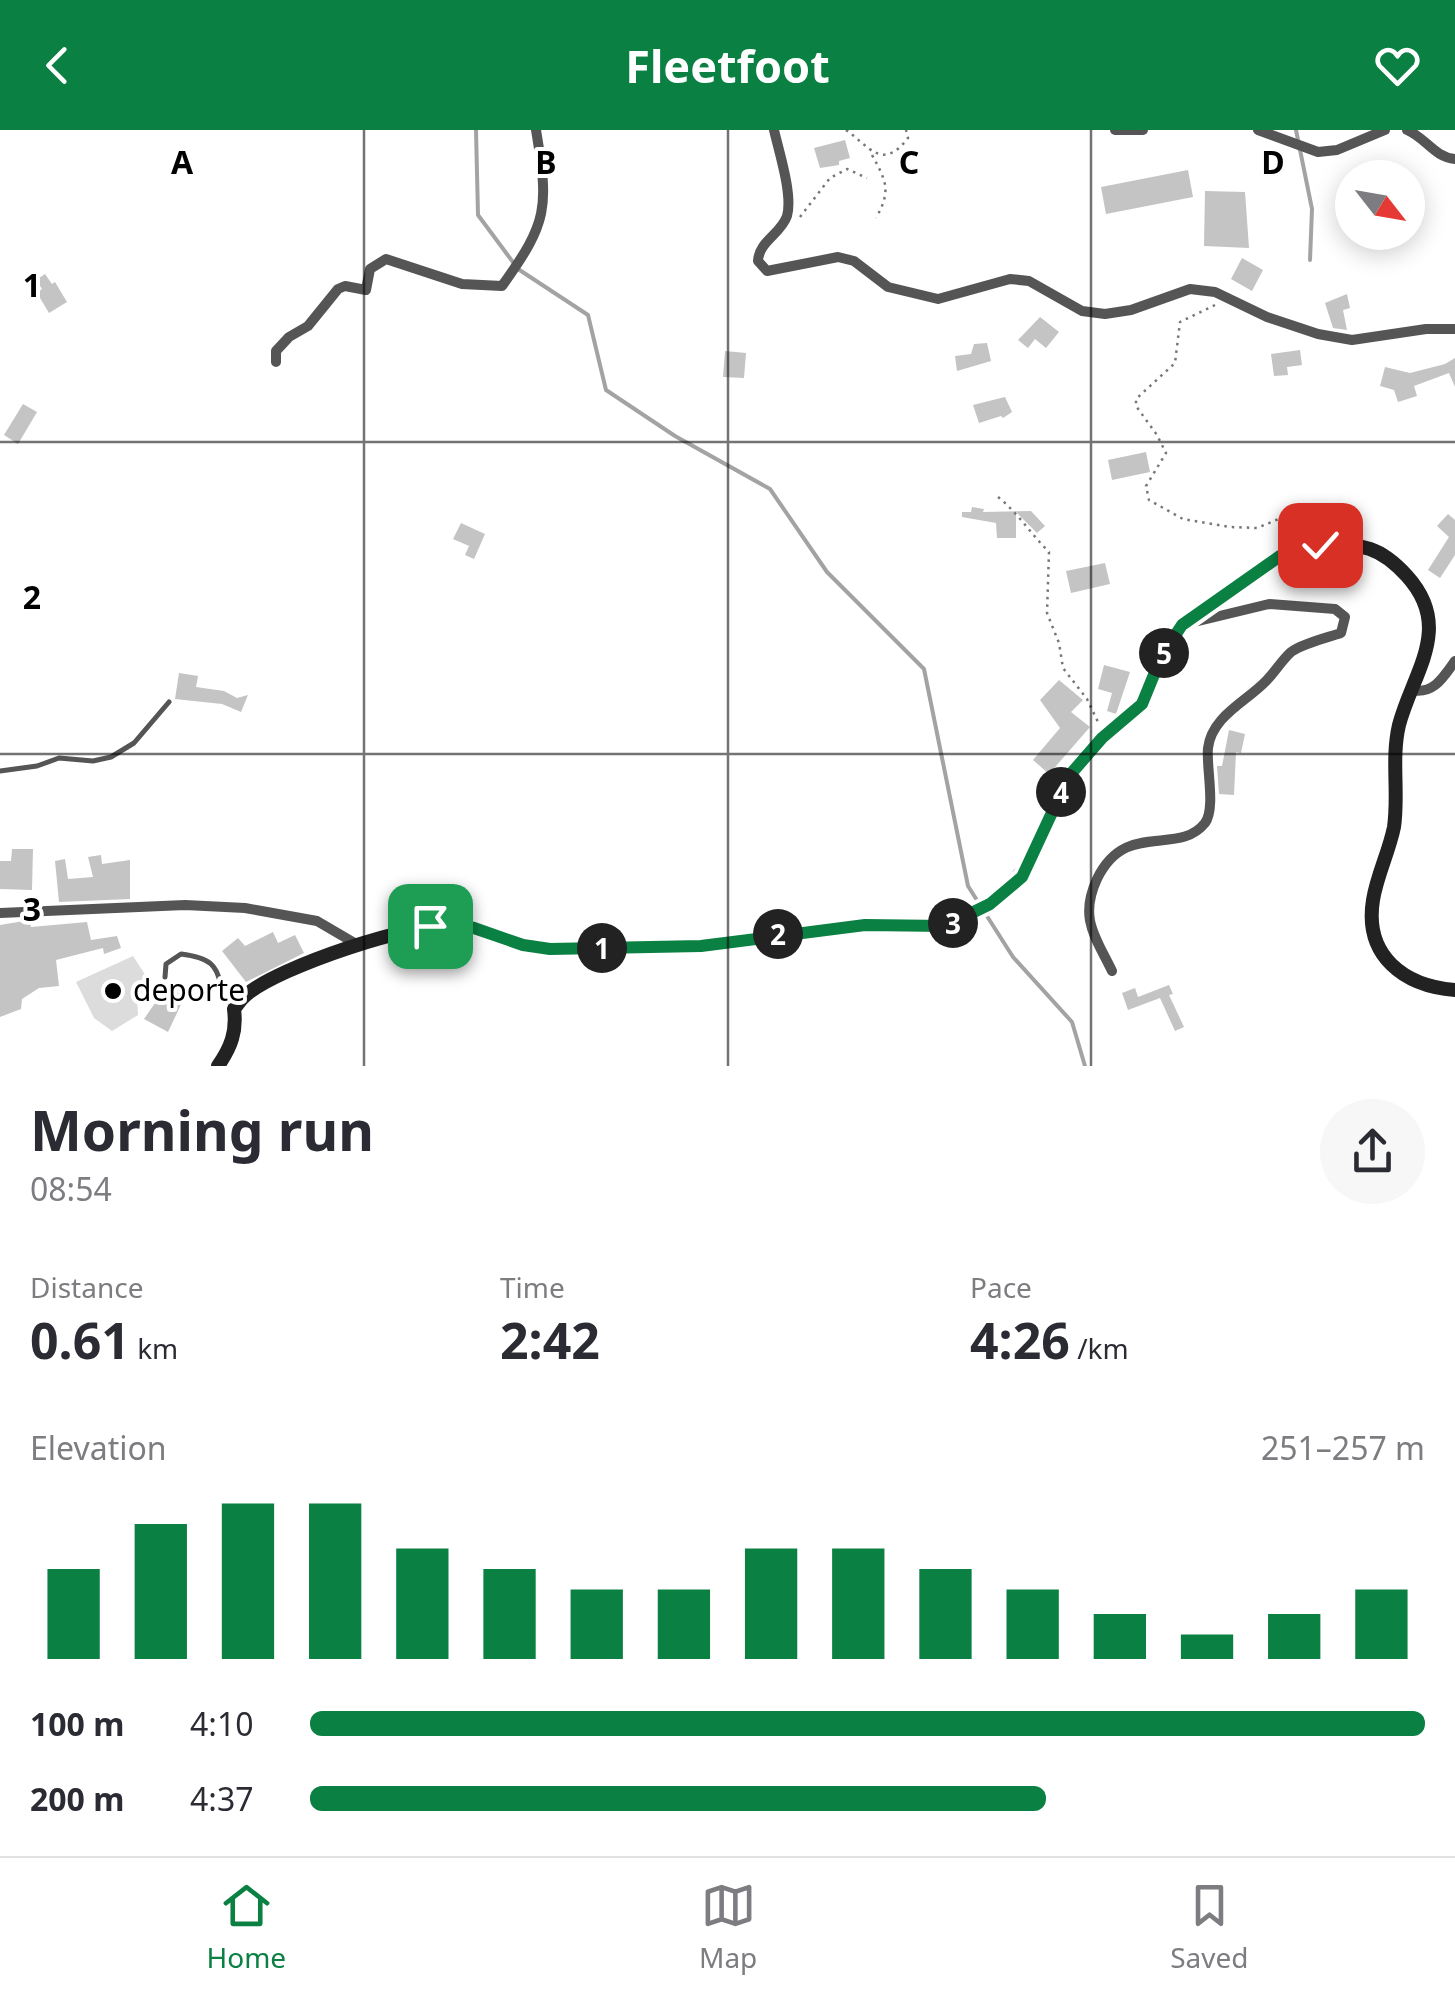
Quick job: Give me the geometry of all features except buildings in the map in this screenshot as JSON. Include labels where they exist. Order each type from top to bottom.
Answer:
[{"type":"main road","points":[[218,1066],[228,1052],[236,1028],[234,1009],[246,994],[296,967],[397,933],[454,924],[550,949],[701,946],[865,925],[945,926],[982,908],[1022,877],[1069,776],[1102,738],[1142,704],[1162,655],[1182,625],[1280,556],[1320,545],[1376,550],[1419,590],[1427,612],[1429,638],[1424,668],[1411,690],[1396,746],[1394,830],[1372,905],[1376,934],[1387,963],[1408,980],[1426,987],[1455,990]]},
{"type":"street","points":[[276,362],[276,351],[289,337],[308,326],[338,289],[345,286],[366,290],[370,269],[386,259],[462,284],[502,286],[532,244],[545,204],[536,130]]},
{"type":"street","points":[[774,130],[788,201],[781,227],[758,252],[758,261],[767,271],[838,257],[854,261],[888,287],[938,299],[1010,279],[1029,280],[1082,311],[1105,314],[1131,310],[1190,290],[1215,292],[1284,323],[1352,340],[1426,329],[1455,329]]},
{"type":"street","points":[[1114,130],[1143,130]]},
{"type":"street","points":[[1258,130],[1318,152],[1337,150],[1385,130]]},
{"type":"street","points":[[1407,130],[1420,136],[1439,156],[1455,159]]},
{"type":"street","points":[[1112,971],[1087,921],[1090,894],[1104,866],[1122,846],[1190,834],[1204,825],[1210,814],[1208,746],[1216,724],[1266,682],[1292,652],[1341,632],[1345,617],[1335,609],[1269,604],[1182,625]]},
{"type":"street","points":[[1411,690],[1422,693],[1432,688],[1455,662]]},
{"type":"street","points":[[0,914],[185,905],[245,908],[318,921],[358,945]]},
{"type":"lane","points":[[0,771],[59,758],[92,761],[111,757],[134,743],[169,702]]},
{"type":"lane","points":[[164,977],[166,964],[181,954],[206,958],[214,963],[234,1009]]},
{"type":"path","points":[[846,130],[872,154],[888,190],[876,218]]},
{"type":"path","points":[[872,154],[884,154],[902,146],[908,138],[906,130]]},
{"type":"path","points":[[781,227],[798,218],[830,178],[846,169],[866,178]]},
{"type":"path","points":[[1230,300],[1180,322],[1174,363],[1136,399],[1136,406],[1166,453],[1146,486],[1149,500],[1183,520],[1230,528],[1256,528],[1286,516],[1320,545]]},
{"type":"path","points":[[998,497],[1016,511],[1025,528],[1050,552],[1047,613],[1059,644],[1062,668],[1097,716],[1102,738]]},
{"type":"shaded area","name":"deporte","points":[[133,956],[153,987],[137,996],[138,1015],[112,1031],[94,1018],[76,982]]},
{"type":"waterway","points":[[476,130],[478,215],[518,269],[588,315],[606,390],[675,436],[770,489],[827,572],[924,669],[968,886],[980,905]]},
{"type":"waterway","points":[[1296,130],[1312,209],[1310,260]]},
{"type":"waterway","points":[[985,913],[1013,957],[1072,1022],[1085,1066]]},
{"type":"place","name":"deporte","points":[[113,991]]},
{"type":"route","points":[[430,926],[454,924],[550,949],[701,946],[865,925],[945,926],[990,904],[1022,877],[1069,776],[1102,738],[1142,704],[1162,655],[1182,625],[1280,556],[1320,545]]}]
